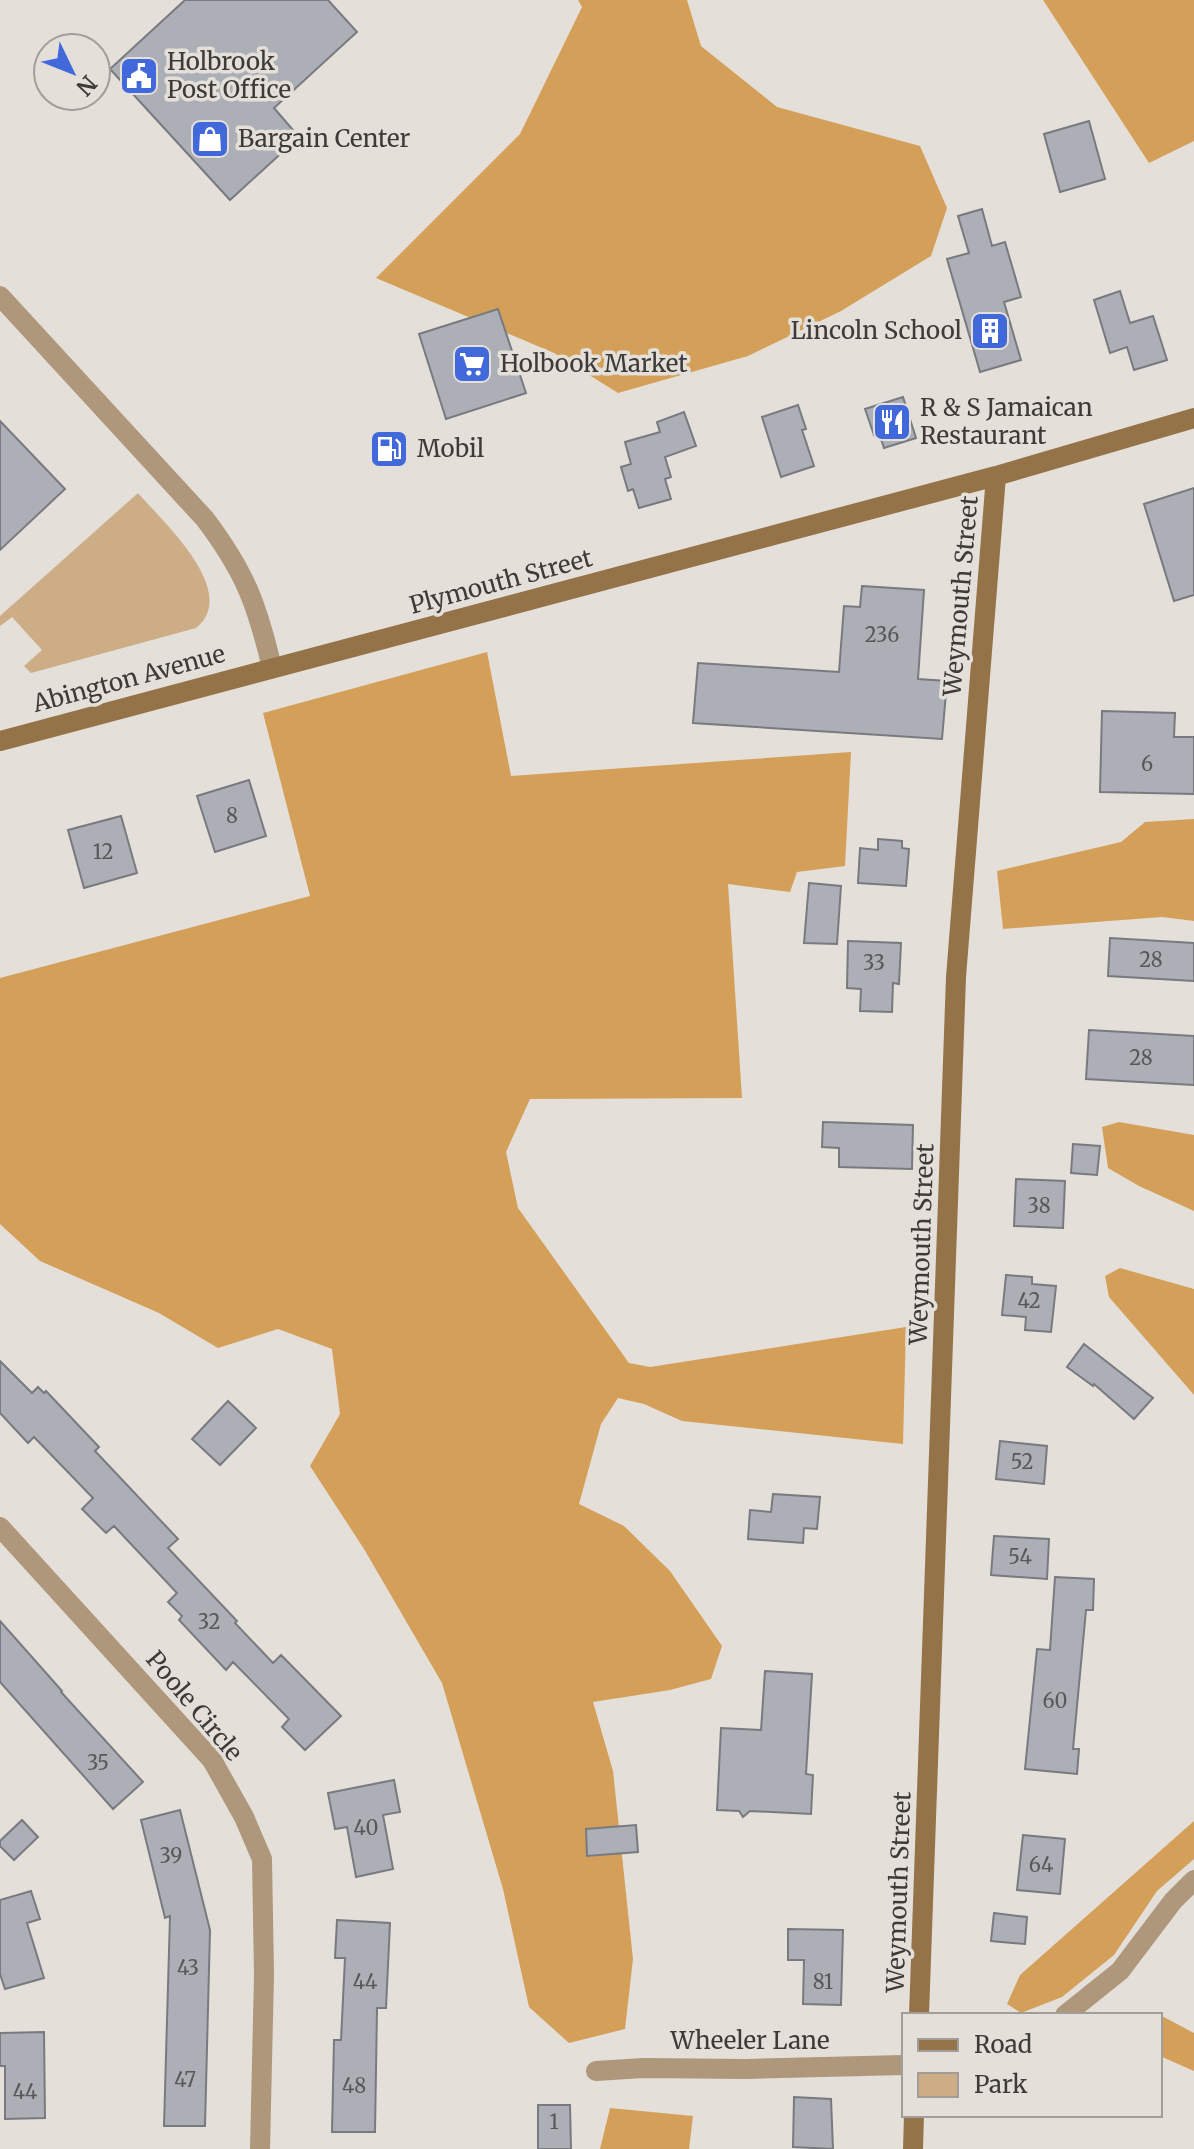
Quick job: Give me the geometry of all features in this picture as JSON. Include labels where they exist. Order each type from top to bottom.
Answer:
[{"type":"main road","name":"Plymouth Street","points":[[272,668],[996,476],[1194,418]]},
{"type":"main road","name":"Weymouth Street","points":[[919,2013],[956,977],[992,560],[996,476]]},
{"type":"main road","name":"Abington Avenue","points":[[0,741],[272,668]]},
{"type":"main road","points":[[913,2149],[914,2117]]},
{"type":"street","points":[[0,296],[205,519],[230,552],[259,613],[272,668]]},
{"type":"street","name":"Poole Circle","points":[[0,1527],[212,1760],[244,1817],[262,1859],[264,1975],[260,2149]]},
{"type":"street","points":[[1068,2013],[1120,1971],[1173,1901],[1194,1880]]},
{"type":"street","name":"Wheeler Lane","points":[[596,2071],[902,2065]]},
{"type":"green space","points":[[138,493],[179,539],[204,577],[209,596],[207,613],[196,628],[31,673],[24,666],[42,650],[12,617],[0,626],[0,616]]},
{"type":"shaded area","points":[[578,0],[687,0],[701,46],[777,107],[920,146],[947,208],[931,256],[841,311],[748,356],[618,393],[554,353],[376,278],[520,134],[582,7]]},
{"type":"shaded area","points":[[1043,0],[1194,0],[1194,141],[1149,163]]},
{"type":"shaded area","points":[[487,652],[511,776],[851,752],[845,866],[797,872],[790,892],[728,884],[742,1098],[530,1099],[506,1152],[518,1208],[629,1363],[650,1367],[906,1327],[903,1444],[682,1421],[644,1404],[618,1398],[601,1424],[579,1504],[624,1526],[670,1571],[722,1646],[711,1679],[670,1690],[593,1702],[613,1771],[633,1959],[625,2029],[569,2043],[529,2007],[503,1889],[442,1683],[364,1549],[310,1466],[340,1414],[332,1349],[278,1329],[218,1348],[159,1313],[40,1261],[0,1224],[0,978],[310,896],[263,713]]},
{"type":"shaded area","points":[[1194,819],[1194,921],[1162,917],[1003,929],[997,871],[1121,842],[1145,822]]},
{"type":"shaded area","points":[[1119,1122],[1194,1135],[1194,1211],[1108,1168],[1102,1127]]},
{"type":"shaded area","points":[[1120,1268],[1194,1289],[1194,1395],[1109,1297],[1105,1276]]},
{"type":"shaded area","points":[[1194,1821],[1194,1859],[1157,1891],[1114,1955],[1062,1997],[1021,2013],[1007,2004],[1020,1975]]},
{"type":"shaded area","points":[[1162,2016],[1194,2033],[1194,2071],[1162,2057]]},
{"type":"shaded area","points":[[610,2108],[693,2116],[689,2149],[600,2149]]},
{"type":"building","points":[[185,0],[328,0],[357,32],[274,108],[299,137],[230,200],[112,71],[112,67]]},
{"type":"building","points":[[1089,121],[1105,179],[1060,192],[1044,134]]},
{"type":"building","name":"Lincoln School","points":[[982,209],[992,246],[1005,242],[1021,297],[1004,302],[1021,360],[980,372],[947,259],[969,253],[958,216]]},
{"type":"building","points":[[1120,291],[1130,323],[1153,316],[1167,360],[1134,370],[1127,347],[1110,353],[1094,300]]},
{"type":"building","name":"Holbook Market","points":[[498,309],[526,393],[446,419],[419,334]]},
{"type":"building","points":[[903,397],[916,438],[884,448],[879,433],[874,435],[865,409]]},
{"type":"building","points":[[798,405],[806,429],[802,430],[814,466],[781,477],[762,417]]},
{"type":"building","points":[[684,412],[696,446],[665,457],[671,477],[665,479],[671,499],[639,508],[633,489],[628,491],[621,467],[631,464],[625,442],[660,432],[657,422]]},
{"type":"building","points":[[0,421],[65,489],[0,550]]},
{"type":"building","points":[[1194,488],[1194,595],[1174,601],[1144,504]]},
{"type":"building","points":[[862,586],[924,590],[918,679],[947,681],[942,739],[693,723],[698,663],[839,672],[844,606],[860,607]]},
{"type":"building","points":[[1102,711],[1175,713],[1174,737],[1194,737],[1194,794],[1100,792]]},
{"type":"building","points":[[249,780],[266,836],[215,852],[197,796]]},
{"type":"building","points":[[121,816],[137,873],[84,888],[68,830]]},
{"type":"building","points":[[878,839],[902,841],[902,848],[909,849],[906,886],[858,883],[860,848],[878,850]]},
{"type":"building","points":[[809,883],[841,886],[837,944],[804,943]]},
{"type":"building","points":[[1110,938],[1194,943],[1194,981],[1108,976]]},
{"type":"building","points":[[848,941],[901,943],[899,984],[893,983],[892,1012],[860,1011],[861,989],[847,988]]},
{"type":"building","points":[[1089,1030],[1194,1036],[1194,1085],[1086,1079]]},
{"type":"building","points":[[823,1122],[913,1125],[912,1169],[839,1167],[839,1148],[822,1147]]},
{"type":"building","points":[[1073,1144],[1100,1146],[1097,1175],[1071,1173]]},
{"type":"building","points":[[1016,1179],[1065,1181],[1063,1228],[1014,1226]]},
{"type":"building","points":[[1006,1275],[1032,1277],[1032,1284],[1056,1286],[1051,1332],[1025,1330],[1026,1317],[1002,1315]]},
{"type":"building","points":[[1084,1344],[1153,1398],[1134,1419],[1094,1384],[1067,1367]]},
{"type":"building","points":[[0,1361],[32,1393],[38,1387],[44,1393],[46,1391],[99,1447],[95,1451],[178,1539],[168,1548],[237,1621],[235,1623],[273,1663],[281,1655],[341,1716],[305,1750],[282,1727],[289,1719],[233,1662],[226,1670],[179,1620],[182,1616],[168,1602],[177,1593],[114,1526],[106,1533],[82,1509],[93,1498],[34,1437],[28,1443],[0,1413]]},
{"type":"building","points":[[228,1401],[256,1428],[220,1465],[192,1439]]},
{"type":"building","points":[[1000,1441],[1047,1446],[1044,1484],[996,1479]]},
{"type":"building","points":[[773,1494],[820,1497],[817,1529],[804,1528],[803,1543],[748,1539],[750,1510],[771,1512]]},
{"type":"building","points":[[994,1536],[1049,1539],[1047,1579],[991,1575]]},
{"type":"building","points":[[1055,1577],[1094,1579],[1093,1610],[1086,1610],[1073,1749],[1079,1749],[1077,1774],[1025,1769],[1037,1649],[1050,1650]]},
{"type":"building","points":[[0,1621],[143,1782],[113,1809],[0,1682]]},
{"type":"building","points":[[765,1671],[812,1674],[806,1774],[813,1775],[811,1814],[750,1811],[743,1817],[739,1811],[717,1810],[721,1728],[761,1730]]},
{"type":"building","points":[[394,1780],[400,1812],[383,1815],[393,1869],[356,1877],[347,1827],[335,1829],[328,1793]]},
{"type":"building","points":[[180,1810],[210,1930],[205,2126],[164,2126],[170,1916],[165,1918],[141,1820]]},
{"type":"building","points":[[22,1820],[38,1837],[14,1860],[0,1846],[0,1841]]},
{"type":"building","points":[[636,1825],[638,1852],[587,1856],[586,1829]]},
{"type":"building","points":[[1023,1835],[1065,1839],[1060,1894],[1017,1890]]},
{"type":"building","points":[[31,1891],[40,1919],[27,1923],[44,1978],[5,1989],[0,1974],[0,1900]]},
{"type":"building","points":[[994,1913],[1027,1917],[1025,1944],[991,1941]]},
{"type":"building","points":[[337,1920],[390,1923],[386,2008],[377,2008],[375,2132],[332,2132],[334,2040],[341,2040],[345,1958],[335,1958]]},
{"type":"building","points":[[788,1929],[843,1930],[841,2005],[803,2004],[804,1960],[788,1960]]},
{"type":"building","points":[[44,2032],[45,2118],[5,2119],[5,2066],[0,2066],[0,2033]]},
{"type":"building","points":[[794,2097],[831,2099],[833,2149],[793,2147]]},
{"type":"building","points":[[538,2105],[570,2105],[571,2149],[538,2149]]},
{"type":"place","name":"Holbrook Post Office","points":[[139,76]]},
{"type":"place","name":"Bargain Center","points":[[210,139]]},
{"type":"place","name":"Lincoln School","points":[[990,331]]},
{"type":"place","name":"Holbook Market","points":[[472,364]]},
{"type":"place","name":"R & S Jamaican Restaurant","points":[[892,422]]},
{"type":"place","name":"Mobil","points":[[389,449]]}]
